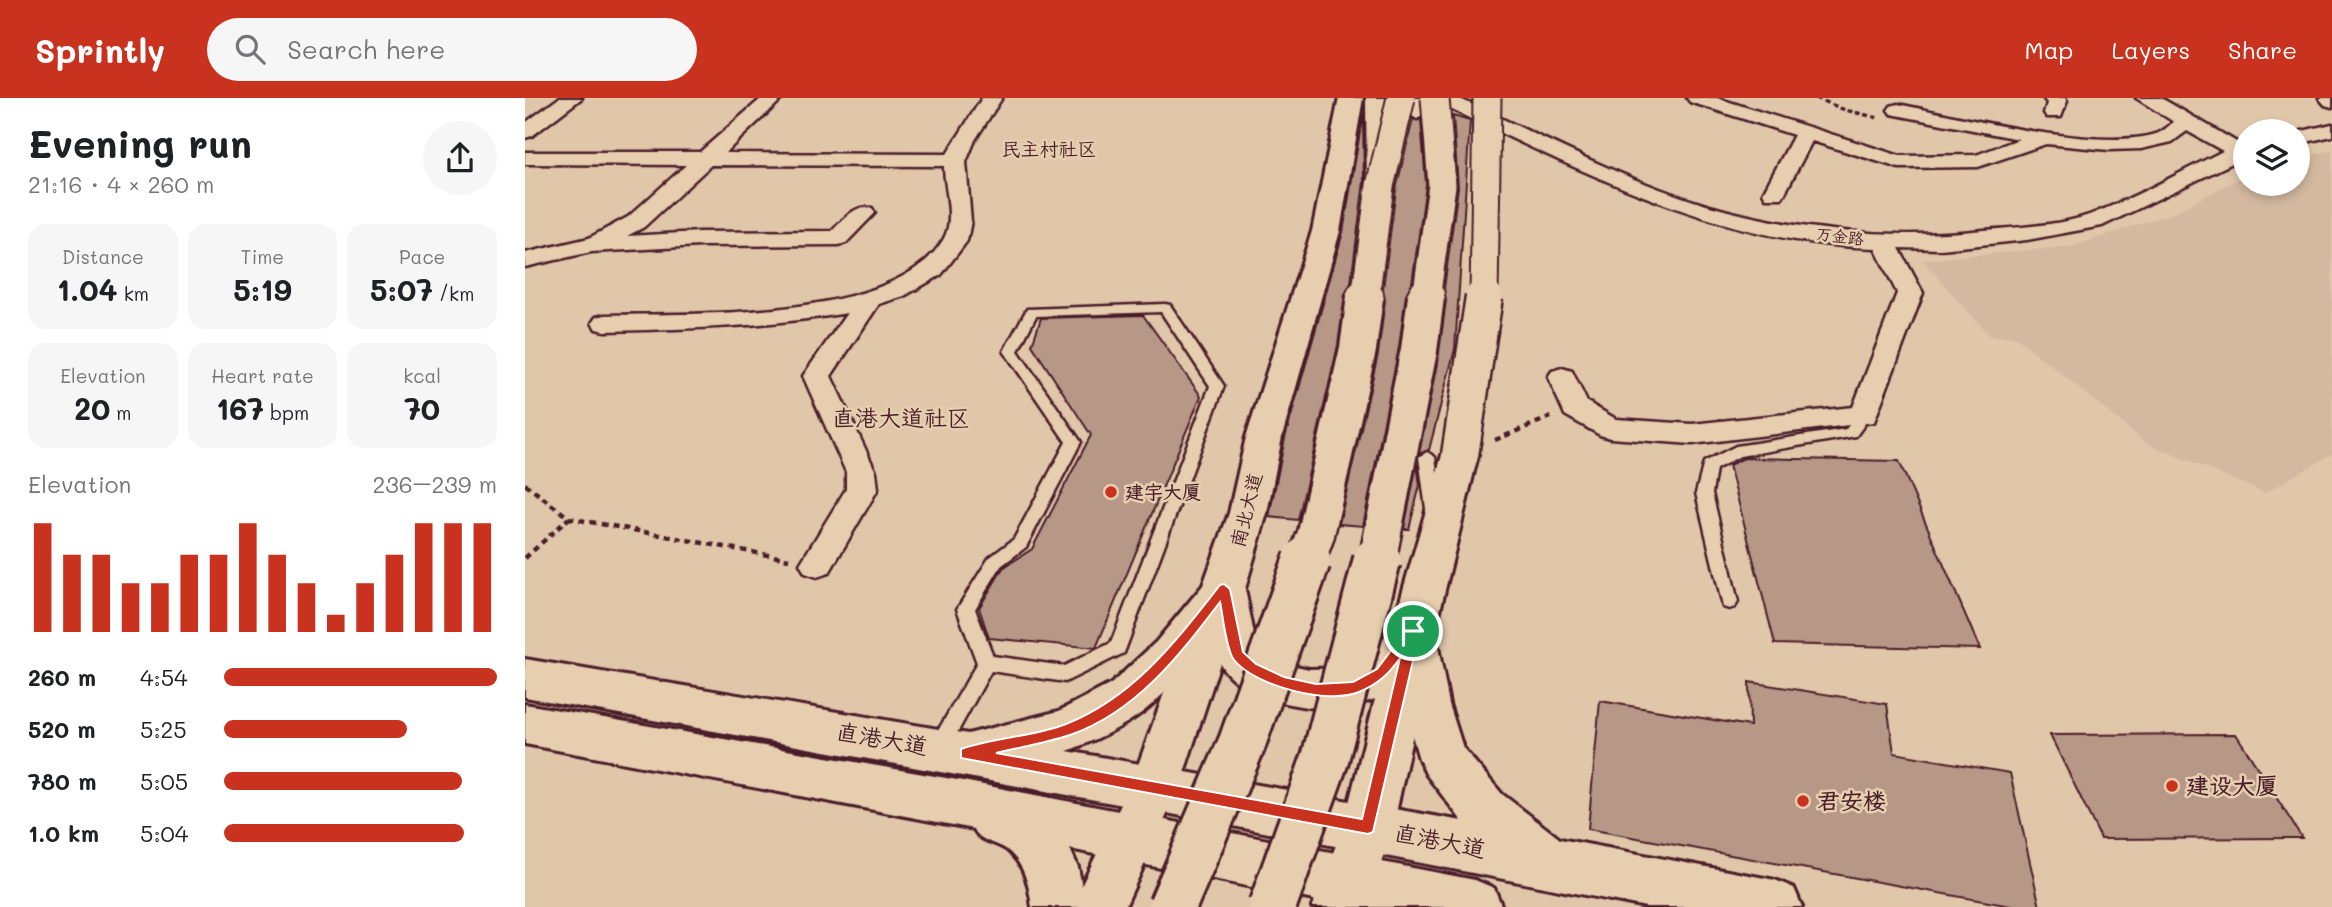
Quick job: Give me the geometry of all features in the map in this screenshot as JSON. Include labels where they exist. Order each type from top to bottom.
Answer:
[{"type":"main road","name":"南北大道","points":[[1098,907],[1154,788],[1224,589],[1273,437],[1326,231],[1351,98]]},
{"type":"main road","points":[[1172,907],[1242,743],[1316,534],[1359,349],[1380,186],[1378,98]]},
{"type":"main road","points":[[1272,907],[1325,758],[1383,539],[1419,350],[1442,185],[1460,98]]},
{"type":"main road","points":[[1344,895],[1368,827],[1413,631],[1439,540],[1444,456],[1484,306],[1487,98]]},
{"type":"main road","points":[[1380,186],[1415,107]]},
{"type":"main road","points":[[1415,107],[1442,185]]},
{"type":"main road","points":[[1224,589],[1237,655],[1251,668],[1282,682],[1316,690],[1355,688],[1382,673],[1413,631]]},
{"type":"main road","points":[[952,751],[1068,730],[1127,698],[1172,655],[1224,589]]},
{"type":"main road","points":[[1413,631],[1426,704],[1443,758],[1484,810],[1546,861]]},
{"type":"main road","name":"直港大道","points":[[525,678],[952,751],[1368,827],[1775,907]]},
{"type":"main road","points":[[525,724],[963,804],[1131,838],[1344,895],[1475,907]]},
{"type":"main road","points":[[963,804],[1025,833],[1052,867],[1059,907]]},
{"type":"street","points":[[525,132],[572,98]]},
{"type":"street","points":[[591,245],[636,222],[773,98]]},
{"type":"street","points":[[605,323],[762,318],[816,311],[869,299],[909,286],[937,264],[954,244],[961,224],[954,160],[992,98]]},
{"type":"street","name":"万金路","points":[[1442,98],[1641,189],[1700,210],[1778,228],[1857,240],[1941,242],[2027,233],[2094,221],[2233,154]]},
{"type":"street","points":[[1697,98],[1899,162],[1978,160],[2045,137]]},
{"type":"street","points":[[2147,98],[2186,122],[2233,146]]},
{"type":"street","points":[[1898,110],[2045,137],[2115,144],[2142,144],[2167,138],[2186,122]]},
{"type":"street","points":[[525,114],[550,114]]},
{"type":"street","points":[[2310,135],[2332,130]]},
{"type":"street","points":[[1774,193],[1806,133]]},
{"type":"street","points":[[525,158],[954,160]]},
{"type":"street","points":[[525,260],[591,245],[700,239],[838,238],[864,213]]},
{"type":"street","points":[[1562,377],[1575,408],[1610,428],[1692,434],[1864,415],[1910,293],[1884,240]]},
{"type":"street","points":[[817,564],[862,489],[861,472],[817,376],[869,299]]},
{"type":"lane","points":[[1411,98],[1415,107]]},
{"type":"lane","points":[[1415,107],[1419,98]]},
{"type":"lane","points":[[952,751],[986,663],[966,609],[995,562],[1020,543],[1074,442],[1011,351],[1033,312],[1165,308],[1217,386],[1118,648],[1065,674],[986,663]]},
{"type":"lane","points":[[1729,602],[1704,493],[1709,466],[1736,451],[1851,433],[1864,415]]},
{"type":"path","points":[[1444,456],[1575,408]]},
{"type":"path","points":[[525,484],[569,517],[817,564]]},
{"type":"path","points":[[525,558],[569,517]]},
{"type":"shaded area","points":[[2332,150],[2332,454],[2265,493],[2146,443],[2016,337],[1990,336],[1922,260],[2074,246],[2175,212],[2233,181],[2233,196],[2310,196],[2310,155]]},
{"type":"building","points":[[1363,114],[1364,182],[1351,283],[1345,294],[1338,345],[1298,520],[1269,517],[1285,438],[1343,232]]},
{"type":"building","points":[[1453,116],[1470,121],[1455,349],[1429,450],[1419,454],[1439,353],[1446,300],[1444,288],[1458,187]]},
{"type":"building","points":[[1413,119],[1421,120],[1426,185],[1412,283],[1406,294],[1399,347],[1363,526],[1339,524],[1378,354],[1385,300],[1383,288],[1396,189]]},
{"type":"building","name":"建宇大厦","points":[[1143,315],[1201,396],[1096,648],[989,638],[979,608],[1003,568],[1032,549],[1091,435],[1032,345],[1041,318]]},
{"type":"building","points":[[1744,458],[1899,461],[1980,649],[1775,644],[1729,465]]},
{"type":"building","points":[[1417,464],[1420,485],[1409,529],[1404,529]]},
{"type":"building","name":"君安楼","points":[[1749,682],[1887,704],[1894,753],[2010,773],[2040,907],[2016,907],[1588,829],[1600,701],[1750,726]]},
{"type":"building","name":"建设大厦","points":[[2236,734],[2302,838],[2101,839],[2050,735]]},
{"type":"place","name":"建宇大厦","points":[[1111,492]]},
{"type":"place","name":"建设大厦","points":[[2172,786]]},
{"type":"place","name":"君安楼","points":[[1803,801]]},
{"type":"district","name":"民主村社区","points":[[1049,149]]},
{"type":"district","name":"直港大道社区","points":[[901,418]]},
{"type":"route","points":[[1224,589],[1237,655],[1251,668],[1282,682],[1316,690],[1355,688],[1382,673],[1413,631],[1368,827],[966,753],[1068,730],[1127,698],[1172,655],[1224,589]]}]
